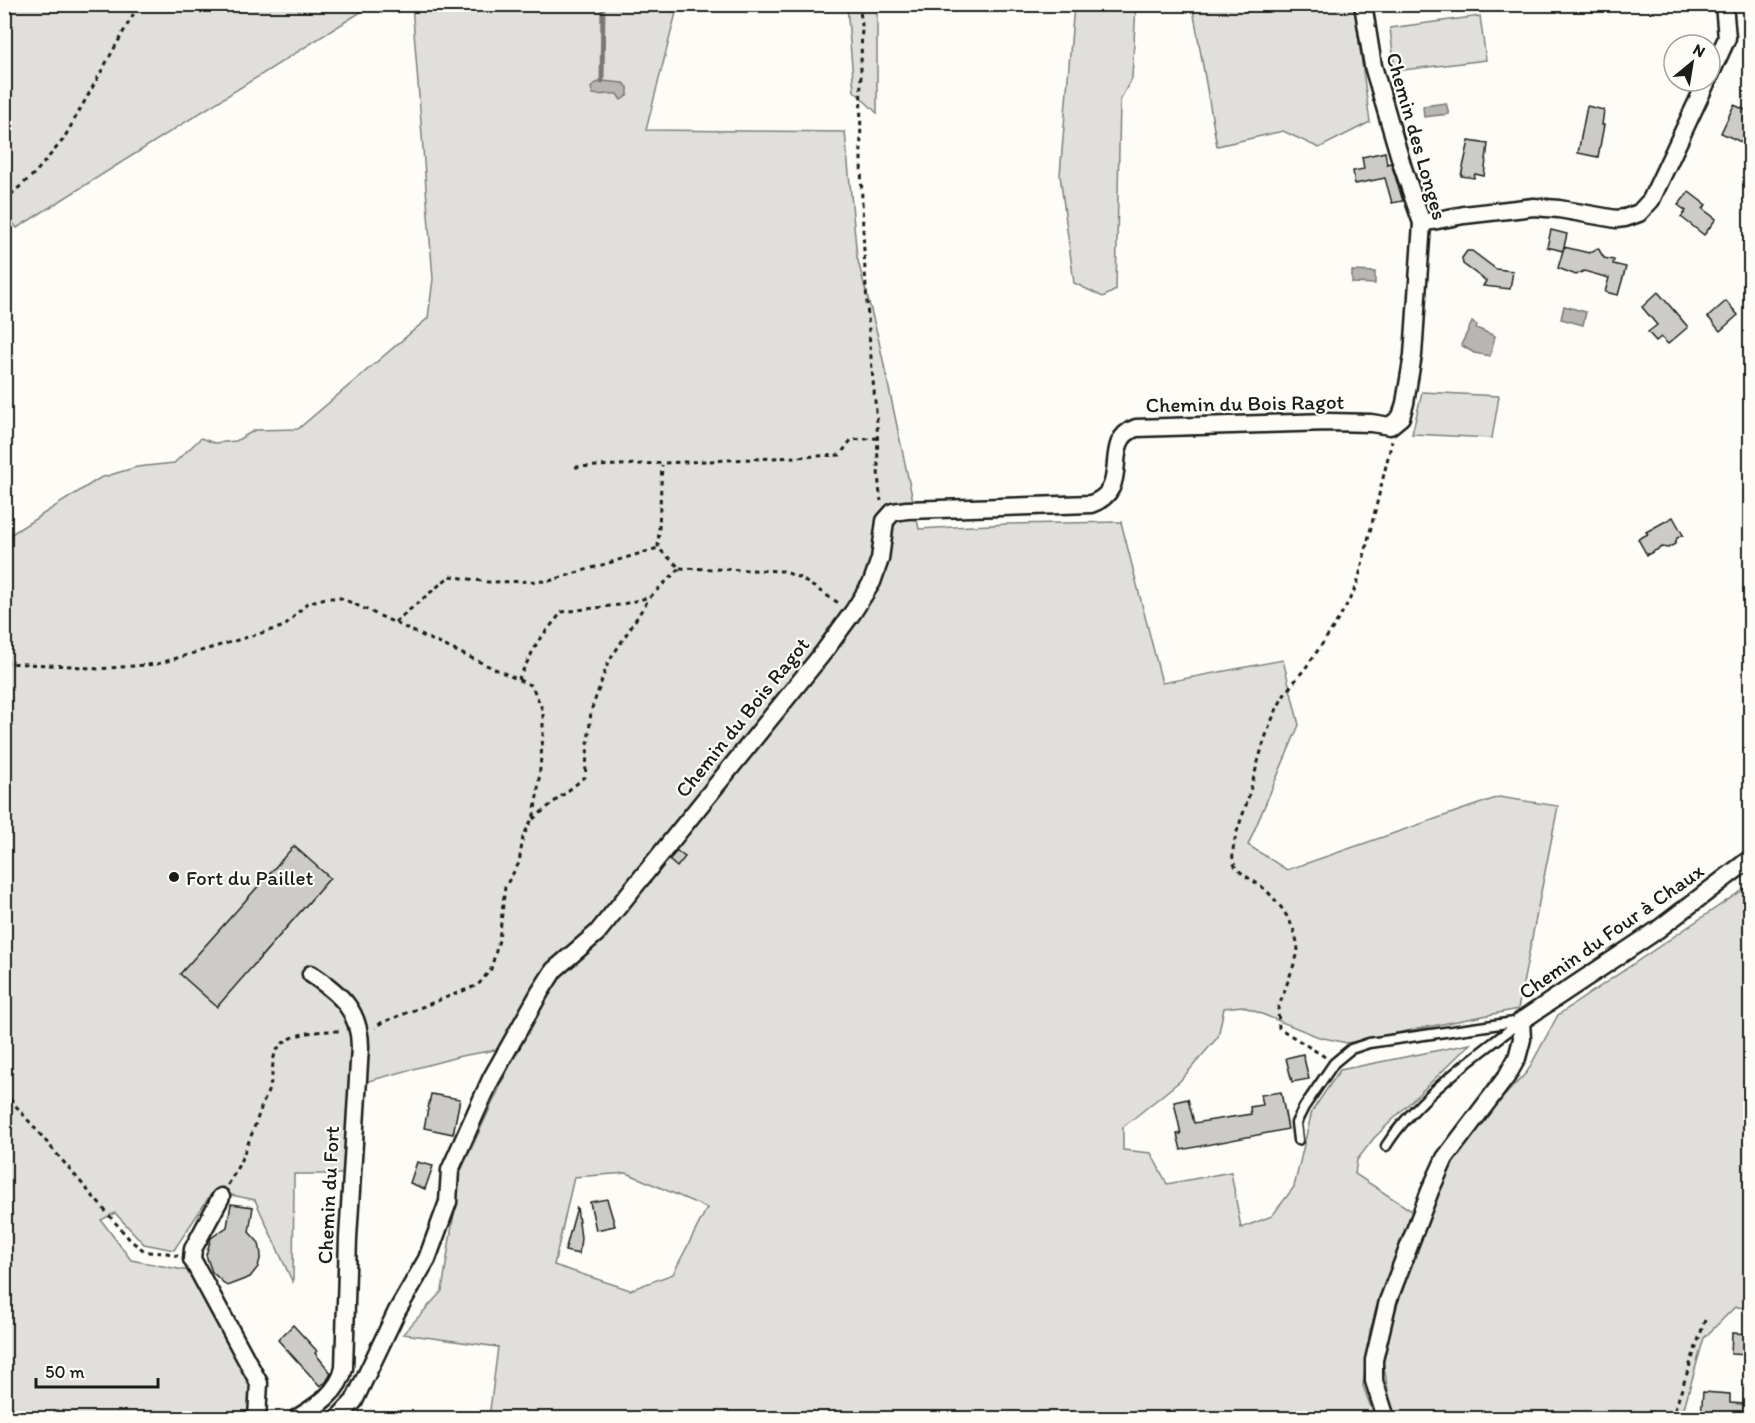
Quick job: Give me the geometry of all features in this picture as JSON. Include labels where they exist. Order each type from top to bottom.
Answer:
[{"type":"street","name":"Chemin des Longes","points":[[1363,4],[1373,66],[1422,223],[1413,355],[1405,403],[1397,422]]},
{"type":"street","points":[[1722,49],[1727,38],[1724,4]]},
{"type":"street","points":[[1422,223],[1464,215],[1533,207],[1616,219],[1633,216],[1646,207],[1651,200],[1701,93]]},
{"type":"street","name":"Chemin du Bois Ragot","points":[[338,1419],[354,1401],[397,1311],[427,1259],[448,1202],[450,1170],[491,1079],[544,985],[554,970],[604,924],[767,723],[853,612],[877,570],[885,521],[893,512],[1091,504],[1110,491],[1114,482],[1119,441],[1129,430],[1136,428],[1329,422],[1389,426],[1397,422]]},
{"type":"street","name":"Chemin du Four à Chaux","points":[[1521,1021],[1656,931],[1750,859]]},
{"type":"street","points":[[310,974],[334,990],[352,1012],[360,1030]]},
{"type":"street","points":[[1386,1419],[1374,1381],[1374,1360],[1388,1301],[1445,1158],[1507,1076],[1517,1058],[1522,1039],[1521,1021]]},
{"type":"street","name":"Chemin du Fort","points":[[297,1419],[335,1389],[342,1379],[344,1368],[360,1030]]},
{"type":"street","points":[[221,1197],[193,1249],[192,1259],[259,1383],[257,1419]]},
{"type":"lane","name":"Chemin du Four à Chaux","points":[[1298,1140],[1296,1123],[1304,1107],[1334,1063],[1350,1050],[1369,1043],[1521,1021]]},
{"type":"lane","points":[[1386,1146],[1415,1109],[1474,1057],[1521,1021]]},
{"type":"path","points":[[4,201],[35,173],[63,140],[139,4]]},
{"type":"path","points":[[859,4],[862,25],[860,164],[864,257],[878,438],[877,478],[885,521]]},
{"type":"path","points":[[1334,1063],[1280,1028],[1278,1009],[1298,953],[1298,943],[1290,921],[1282,909],[1261,886],[1236,867],[1233,857],[1238,832],[1269,728],[1282,698],[1309,664],[1349,600],[1358,581],[1397,422]]},
{"type":"path","points":[[575,467],[662,465],[840,455],[851,440],[878,438]]},
{"type":"path","points":[[658,548],[662,465]]},
{"type":"path","points":[[658,548],[680,568],[783,571],[800,578],[853,612]]},
{"type":"path","points":[[395,622],[450,576],[488,582],[549,581],[658,548]]},
{"type":"path","points":[[531,820],[585,777],[591,711],[608,663],[650,597],[680,568]]},
{"type":"path","points":[[518,680],[538,640],[562,612],[619,605],[650,597]]},
{"type":"path","points":[[4,663],[98,669],[157,664],[285,626],[307,603],[326,598],[341,598],[532,686],[543,711],[538,789],[531,820],[523,837],[519,863],[505,887],[500,940],[491,969],[478,985],[381,1023],[368,1031],[320,1031],[294,1037],[283,1044],[275,1053],[271,1066],[271,1081],[247,1146],[236,1172],[221,1197]]},
{"type":"path","points":[[4,1092],[131,1241],[146,1252],[167,1253],[192,1259]]},
{"type":"path","points":[[1672,1419],[1705,1320]]},
{"type":"shaded area","points":[[4,5],[372,5],[17,228],[5,213]]},
{"type":"shaded area","points":[[412,5],[678,5],[646,130],[845,132],[857,257],[878,337],[919,529],[1008,524],[1121,522],[1162,683],[1283,660],[1299,725],[1248,845],[1287,870],[1499,797],[1558,806],[1518,1009],[1347,1043],[1319,1037],[1242,1006],[1224,1008],[1218,1037],[1180,1081],[1123,1127],[1123,1150],[1151,1153],[1167,1184],[1231,1172],[1241,1228],[1272,1216],[1294,1187],[1312,1111],[1340,1070],[1470,1044],[1374,1138],[1357,1160],[1355,1174],[1412,1211],[1370,1330],[1363,1386],[1375,1418],[489,1418],[498,1347],[403,1334],[442,1291],[460,1173],[519,1046],[461,1056],[350,1086],[346,1174],[294,1174],[293,1283],[255,1200],[213,1191],[174,1250],[144,1244],[115,1213],[101,1220],[131,1260],[189,1271],[252,1383],[248,1418],[5,1418],[5,538],[100,478],[137,467],[174,463],[201,438],[214,443],[236,441],[255,430],[298,429],[428,318],[433,279]],"holes":[[[627,1173],[707,1208],[673,1274],[630,1290],[554,1265],[574,1177]]]},
{"type":"shaded area","points":[[847,5],[877,5],[877,113],[854,91]]},
{"type":"shaded area","points":[[1074,5],[1136,5],[1132,78],[1120,100],[1116,290],[1103,297],[1074,283],[1060,175]]},
{"type":"shaded area","points":[[1184,5],[1354,5],[1370,122],[1319,148],[1283,131],[1217,146],[1193,9]]},
{"type":"shaded area","points":[[1480,16],[1486,60],[1395,71],[1390,28]]},
{"type":"shaded area","points":[[602,81],[623,83],[628,87],[628,95],[621,100],[617,94],[593,94],[591,88]]},
{"type":"shaded area","points":[[1446,103],[1449,114],[1424,117],[1423,106]]},
{"type":"shaded area","points":[[1352,271],[1375,272],[1375,284],[1352,283]]},
{"type":"shaded area","points":[[1564,306],[1586,312],[1583,325],[1561,319]]},
{"type":"shaded area","points":[[1472,322],[1477,325],[1476,328],[1495,336],[1490,356],[1474,353],[1461,345]]},
{"type":"shaded area","points":[[1422,392],[1499,396],[1492,438],[1412,434]]},
{"type":"shaded area","points":[[1750,885],[1750,1308],[1735,1307],[1704,1338],[1681,1418],[1396,1418],[1390,1401],[1383,1362],[1395,1311],[1446,1172],[1485,1116],[1527,1072],[1558,1015]]},
{"type":"building","points":[[1734,105],[1750,112],[1750,120],[1741,142],[1721,133]]},
{"type":"building","points":[[1587,106],[1604,110],[1602,125],[1604,125],[1598,157],[1578,153]]},
{"type":"building","points":[[1469,141],[1488,144],[1484,176],[1475,174],[1474,178],[1461,176]]},
{"type":"building","points":[[1385,152],[1387,164],[1391,163],[1403,201],[1392,203],[1385,178],[1355,184],[1353,171],[1364,169],[1362,157]]},
{"type":"building","points":[[1689,192],[1706,205],[1703,209],[1716,219],[1704,235],[1681,217],[1686,211],[1678,205]]},
{"type":"building","points":[[1551,230],[1567,234],[1563,251],[1547,247]]},
{"type":"building","points":[[1564,247],[1589,253],[1598,248],[1604,258],[1614,260],[1613,264],[1626,267],[1618,295],[1605,292],[1609,278],[1584,271],[1576,275],[1558,268]]},
{"type":"building","points":[[1467,251],[1472,251],[1496,269],[1513,271],[1510,289],[1483,286],[1486,281],[1463,264],[1462,258]]},
{"type":"building","points":[[1658,292],[1688,327],[1668,344],[1661,337],[1656,341],[1648,332],[1657,325],[1642,307]]},
{"type":"building","points":[[1726,301],[1738,315],[1720,331],[1708,317]]},
{"type":"building","points":[[1673,517],[1683,535],[1668,548],[1662,547],[1647,555],[1638,539]]},
{"type":"building","points":[[294,846],[330,878],[217,1007],[180,974]]},
{"type":"building","points":[[677,851],[685,857],[677,867],[669,860]]},
{"type":"building","points":[[1303,1054],[1309,1079],[1292,1082],[1286,1058]]},
{"type":"building","points":[[1281,1092],[1288,1129],[1181,1150],[1177,1134],[1181,1134],[1174,1102],[1188,1099],[1194,1123],[1251,1114],[1250,1107],[1263,1105],[1261,1095]]},
{"type":"building","points":[[431,1094],[460,1099],[453,1134],[424,1128]]},
{"type":"building","points":[[417,1162],[433,1166],[425,1189],[410,1183]]},
{"type":"building","points":[[607,1199],[615,1226],[596,1230],[590,1202]]},
{"type":"building","points":[[231,1204],[253,1207],[249,1232],[259,1243],[261,1255],[258,1267],[250,1277],[227,1286],[212,1272],[206,1255],[211,1238],[227,1227]]},
{"type":"building","points":[[577,1207],[581,1238],[579,1254],[565,1251]]},
{"type":"building","points":[[293,1325],[317,1351],[315,1353],[331,1373],[326,1382],[320,1386],[278,1340]]},
{"type":"building","points":[[1732,1333],[1750,1334],[1750,1355],[1731,1354]]},
{"type":"building","points":[[1703,1392],[1730,1394],[1730,1403],[1744,1404],[1743,1419],[1701,1416]]},
{"type":"waterway","points":[[602,81],[603,4]]},
{"type":"place","name":"Fort du Paillet","points":[[174,877]]}]
